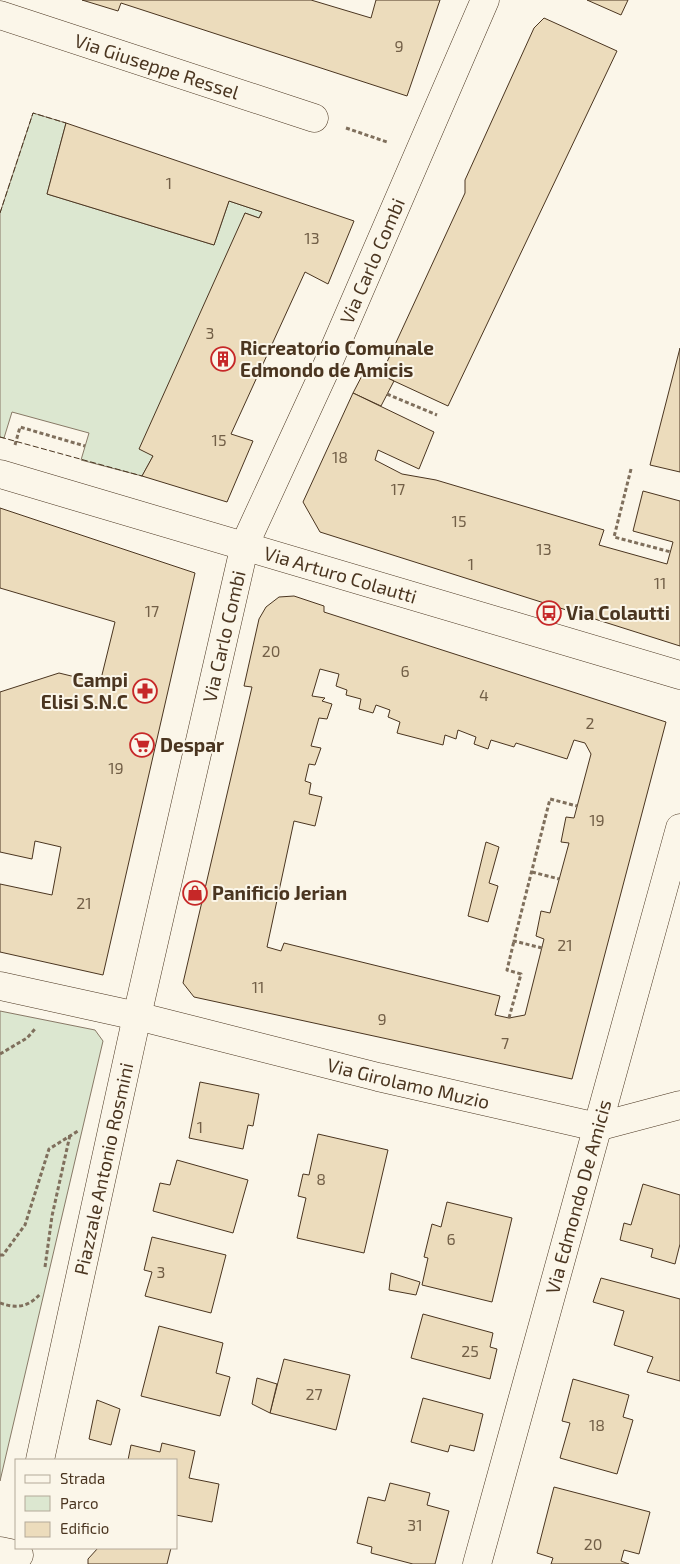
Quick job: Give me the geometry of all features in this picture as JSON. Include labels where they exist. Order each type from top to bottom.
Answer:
[{"type":"street","name":"Via Carlo Combi","points":[[137,1016],[245,544],[326,368],[486,0]]},
{"type":"street","name":"Via Giuseppe Ressel","points":[[0,15],[314,118]]},
{"type":"street","name":"Via Arturo Colautti","points":[[0,474],[245,544],[680,675]]},
{"type":"street","name":"Via Edmondo De Amicis","points":[[477,1564],[680,828]]},
{"type":"street","points":[[0,986],[137,1016]]},
{"type":"street","name":"Via Girolamo Muzio","points":[[137,1016],[378,1078],[597,1126],[680,1105]]},
{"type":"street","name":"Piazzale Antonio Rosmini","points":[[40,1459],[137,1016]]},
{"type":"path","points":[[344,128],[395,144]]},
{"type":"path","points":[[387,394],[437,415]]},
{"type":"path","points":[[20,427],[85,446]]},
{"type":"path","points":[[631,469],[614,537],[671,552]]},
{"type":"path","points":[[509,1018],[521,974],[507,970],[550,799],[577,806]]},
{"type":"path","points":[[532,872],[559,879]]},
{"type":"path","points":[[514,941],[542,948]]},
{"type":"path","points":[[0,1054],[28,1038],[40,1023]]},
{"type":"path","name":"Piazzale Antonio Rosmini","points":[[0,1255],[3,1255],[25,1225],[49,1149],[70,1135],[87,1127]]},
{"type":"path","name":"Piazzale Antonio Rosmini","points":[[44,1275],[52,1216],[70,1135]]},
{"type":"path","points":[[0,1302],[12,1307],[25,1306],[41,1294],[43,1285]]},
{"type":"green space","points":[[33,113],[66,123],[47,194],[214,245],[229,201],[262,212],[259,218],[245,213],[153,456],[142,476],[81,460],[89,433],[12,412],[4,438],[0,437],[0,213]]},
{"type":"green space","points":[[0,1011],[95,1030],[103,1041],[0,1481]]},
{"type":"building","points":[[82,0],[311,0],[371,18],[376,0],[440,0],[407,96],[121,3],[118,11]]},
{"type":"building","points":[[587,0],[628,0],[621,15]]},
{"type":"building","points":[[544,18],[617,51],[448,406],[381,375],[465,193],[465,180],[534,28]]},
{"type":"building","name":"Ricreatorio Comunale Edmondo de Amicis","points":[[66,123],[354,221],[328,284],[305,272],[231,434],[253,441],[227,502],[142,476],[153,456],[139,449],[245,213],[259,218],[262,212],[229,201],[214,245],[47,194]]},
{"type":"building","points":[[680,348],[680,472],[650,465]]},
{"type":"building","points":[[366,368],[394,381],[381,406],[353,393]]},
{"type":"building","points":[[353,393],[434,432],[419,469],[378,450],[375,460],[402,474],[436,480],[604,530],[599,545],[667,564],[673,542],[633,531],[643,491],[680,501],[680,646],[320,532],[303,502]]},
{"type":"building","points":[[0,508],[195,573],[103,975],[0,952],[0,884],[52,895],[61,847],[35,841],[32,859],[0,852],[0,692],[59,673],[100,683],[115,622],[0,588]]},
{"type":"building","points":[[294,596],[324,606],[324,612],[666,722],[572,1079],[194,997],[183,983],[252,687],[244,686],[259,619],[266,607],[279,597]],"holes":[[[320,669],[339,674],[336,686],[347,690],[346,695],[361,699],[359,709],[373,713],[376,705],[390,710],[388,717],[400,722],[397,733],[443,745],[445,735],[456,739],[458,730],[476,737],[474,744],[488,749],[491,740],[514,747],[516,743],[567,759],[574,740],[585,743],[591,754],[574,818],[566,817],[561,842],[569,843],[550,913],[541,911],[536,936],[544,939],[525,1015],[509,1018],[495,1015],[500,996],[284,943],[281,951],[267,947],[294,821],[315,826],[322,797],[309,794],[311,783],[305,781],[309,764],[315,765],[321,748],[311,746],[319,718],[327,719],[332,704],[322,701],[325,698],[312,696]]]},
{"type":"building","points":[[486,842],[499,847],[489,883],[498,886],[488,922],[468,916]]},
{"type":"building","points":[[200,1082],[259,1094],[253,1126],[248,1125],[243,1149],[189,1138]]},
{"type":"building","points":[[318,1134],[388,1150],[364,1253],[297,1238],[306,1198],[298,1196],[303,1174],[309,1175]]},
{"type":"building","points":[[177,1160],[248,1180],[233,1233],[153,1211],[160,1183],[170,1185]]},
{"type":"building","points":[[643,1184],[680,1195],[680,1244],[675,1264],[651,1257],[653,1249],[620,1240],[624,1223],[631,1225]]},
{"type":"building","points":[[447,1202],[512,1218],[492,1302],[422,1285],[428,1258],[424,1257],[432,1224],[441,1227]]},
{"type":"building","points":[[152,1237],[226,1255],[211,1313],[145,1296],[152,1272],[144,1270]]},
{"type":"building","points":[[391,1273],[420,1282],[416,1295],[389,1290]]},
{"type":"building","points":[[601,1278],[680,1299],[680,1381],[647,1372],[653,1357],[614,1345],[624,1311],[593,1302]]},
{"type":"building","points":[[423,1314],[493,1333],[490,1347],[497,1349],[490,1379],[411,1358]]},
{"type":"building","points":[[159,1326],[223,1343],[216,1373],[230,1377],[220,1416],[141,1396]]},
{"type":"building","points":[[284,1359],[350,1375],[336,1430],[270,1413]]},
{"type":"building","points":[[257,1378],[277,1384],[270,1413],[252,1404]]},
{"type":"building","points":[[573,1379],[629,1395],[623,1417],[633,1420],[617,1474],[560,1458],[570,1423],[562,1421]]},
{"type":"building","points":[[423,1398],[483,1414],[474,1451],[450,1445],[448,1452],[411,1442]]},
{"type":"building","points":[[97,1400],[120,1409],[111,1445],[89,1439]]},
{"type":"building","points":[[162,1443],[195,1451],[189,1478],[219,1484],[212,1522],[178,1515],[178,1459],[128,1459],[131,1445],[160,1452]]},
{"type":"building","points":[[390,1483],[430,1493],[427,1505],[449,1511],[435,1564],[413,1564],[371,1553],[372,1547],[357,1543],[368,1497],[385,1501]]},
{"type":"building","points":[[554,1487],[650,1512],[639,1554],[624,1550],[621,1561],[629,1564],[551,1564],[553,1558],[537,1553]]},
{"type":"building","points":[[97,1549],[171,1549],[167,1564],[88,1564],[88,1559]]},
{"type":"fence","points":[[0,213],[33,113],[66,123]]},
{"type":"fence","points":[[0,437],[142,476]]},
{"type":"place","name":"Ricreatorio Comunale Edmondo de Amicis","points":[[223,359]]},
{"type":"place","name":"Via Colautti","points":[[549,613]]},
{"type":"place","name":"Campi Elisi S.N.C","points":[[145,691]]},
{"type":"place","name":"Despar","points":[[142,745]]},
{"type":"place","name":"Panificio Jerian","points":[[195,893]]}]
